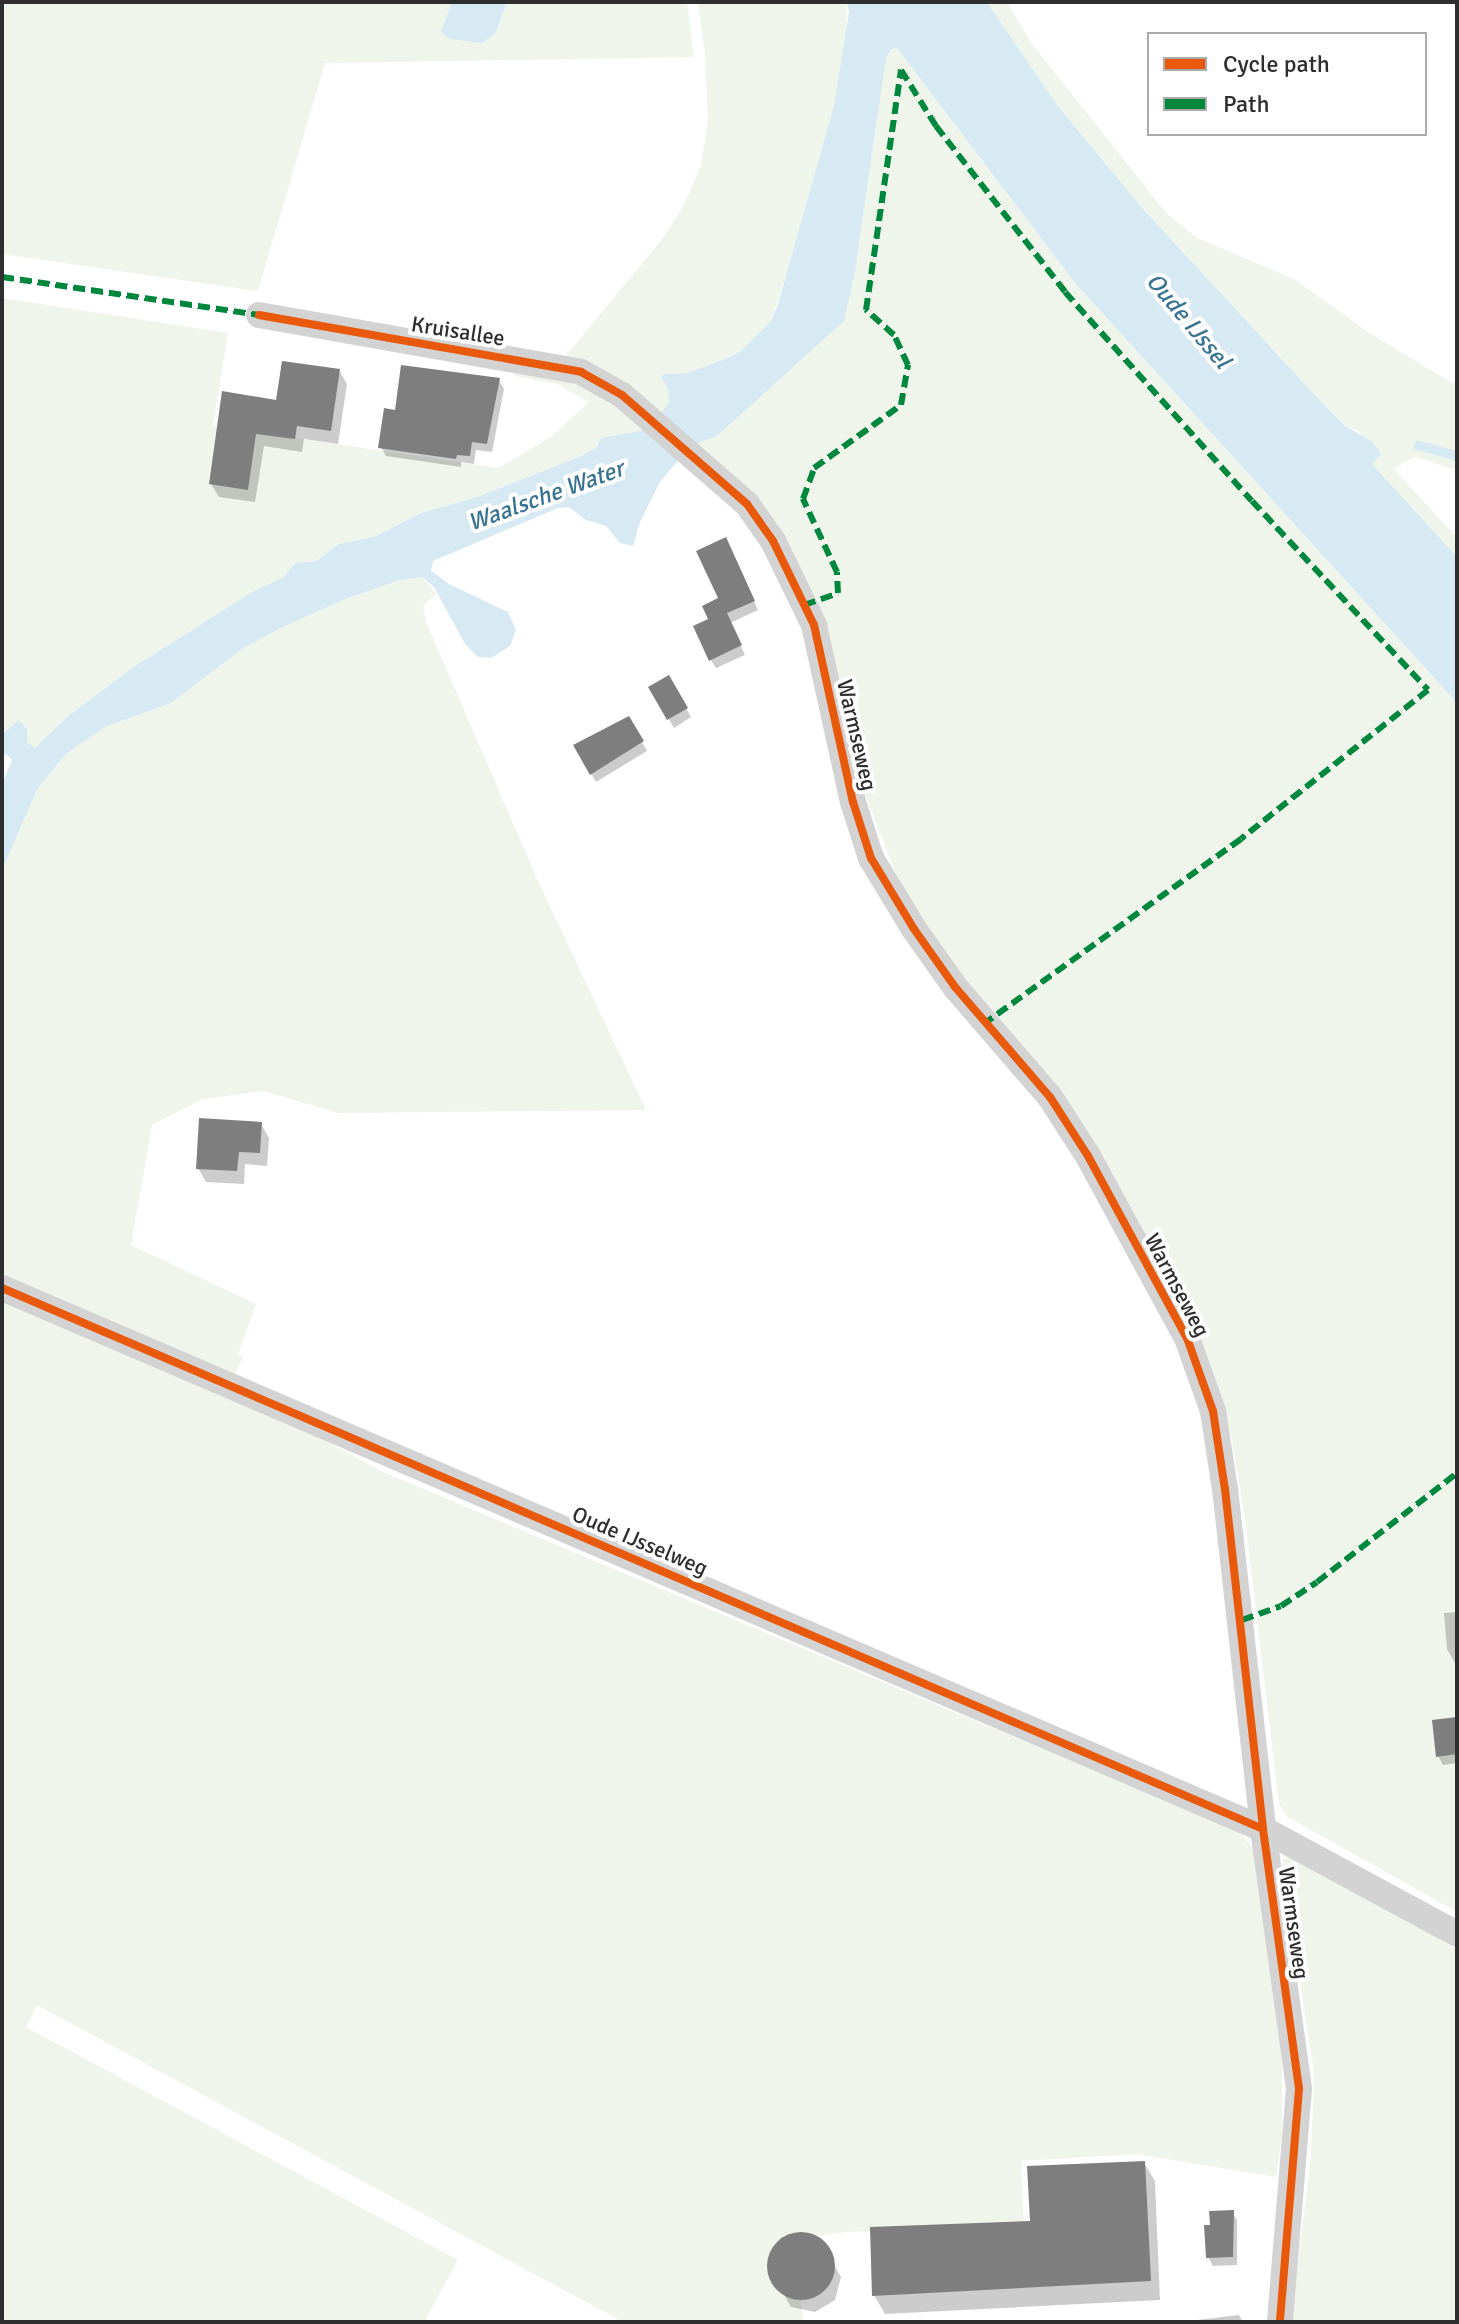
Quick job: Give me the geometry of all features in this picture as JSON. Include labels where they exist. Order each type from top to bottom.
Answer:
[{"type":"street","name":"Kruisallee","points":[[259,315],[569,368],[601,382],[639,410]]},
{"type":"street","name":"Warmseweg","points":[[639,410],[747,504],[773,541],[814,625],[853,802],[871,858],[914,929],[955,987],[1050,1097],[1088,1156],[1187,1338],[1202,1376],[1215,1426],[1242,1620],[1263,1829],[1299,2089],[1297,2146],[1280,2322]]},
{"type":"street","name":"Oude IJsselweg","points":[[2,1288],[1263,1829],[1457,1934]]},
{"type":"shaded area","points":[[2,2],[452,2],[441,33],[496,32],[507,2],[687,2],[694,57],[325,63],[258,291],[2,254]]},
{"type":"shaded area","points":[[698,2],[847,2],[845,96],[771,321],[740,352],[687,373],[664,374],[661,377],[668,389],[669,402],[662,416],[565,357],[663,238],[684,205],[701,166],[708,121],[705,55]]},
{"type":"shaded area","points":[[987,2],[1007,2],[1032,44],[1167,214],[1197,238],[1296,280],[1368,332],[1457,386],[1457,470],[1414,457],[1394,469],[1457,538],[1457,557],[1372,464],[1360,432],[1345,426],[1325,406],[1144,210],[1057,105]]},
{"type":"shaded area","points":[[897,48],[1075,283],[1457,703],[1457,1912],[1288,1817],[1279,1804],[1245,1519],[1231,1435],[1210,1363],[1189,1318],[934,940],[899,882],[865,794],[820,619],[693,445],[717,435],[844,320],[855,271],[886,58],[891,49]]},
{"type":"shaded area","points":[[2,298],[228,333],[213,426],[499,468],[552,436],[589,402],[557,384],[514,376],[516,364],[582,379],[649,429],[601,438],[596,448],[581,456],[477,497],[421,513],[376,536],[339,544],[316,561],[295,563],[285,577],[252,592],[132,668],[68,716],[35,748],[27,742],[19,720],[2,734]]},
{"type":"shaded area","points":[[422,577],[437,594],[423,606],[426,622],[538,881],[646,1110],[338,1113],[264,1091],[203,1099],[152,1125],[131,1245],[256,1304],[238,1355],[243,1357],[235,1374],[226,1375],[2,1279],[2,870],[38,788],[66,754],[105,727],[171,703],[245,647],[285,626],[348,598],[400,580]]},
{"type":"shaded area","points":[[2,1296],[278,1415],[383,1472],[1238,1831],[1254,1849],[1282,2046],[1282,2136],[1276,2177],[1135,2154],[1021,2161],[1024,2225],[848,2232],[788,2239],[773,2254],[770,2272],[782,2294],[801,2300],[803,2322],[623,2322],[37,2005],[26,2027],[458,2260],[424,2322],[2,2322]]},
{"type":"shaded area","points":[[1289,1858],[1390,1910],[1457,1950],[1457,2322],[1291,2322],[1311,2154],[1314,2073],[1282,1866],[1283,1859]]},
{"type":"water","points":[[452,2],[507,2],[496,32],[483,43],[450,39],[441,32]]},
{"type":"water","points":[[847,2],[987,2],[1057,105],[1144,210],[1325,406],[1345,426],[1373,442],[1381,454],[1372,464],[1457,557],[1457,703],[1075,283],[897,48],[891,49],[886,58],[855,271],[844,321],[717,436],[693,445],[681,457],[660,482],[640,522],[633,546],[620,543],[606,526],[586,520],[569,507],[558,508],[433,561],[431,571],[449,584],[508,612],[516,630],[510,646],[491,658],[478,657],[465,644],[434,587],[422,577],[400,580],[348,598],[285,626],[245,647],[171,703],[105,727],[66,754],[38,788],[2,870],[2,784],[12,760],[6,754],[2,755],[2,734],[19,720],[27,729],[27,742],[35,748],[68,716],[132,668],[252,592],[284,577],[295,563],[316,561],[339,544],[376,536],[421,513],[477,497],[581,456],[596,448],[601,438],[650,429],[669,402],[668,389],[661,377],[664,374],[687,373],[740,352],[771,321],[834,106],[849,13]]},
{"type":"water","points":[[1416,440],[1457,451],[1457,461],[1413,449]]},
{"type":"building","points":[[282,361],[340,369],[331,431],[297,426],[295,439],[256,434],[248,490],[209,484],[222,391],[276,400]]},
{"type":"building","points":[[401,365],[500,378],[487,444],[472,442],[470,456],[457,455],[456,459],[378,448],[384,408],[395,410]]},
{"type":"building","points":[[726,537],[755,601],[727,613],[742,645],[709,661],[693,626],[708,619],[702,606],[718,598],[696,551]]},
{"type":"building","points":[[669,675],[688,708],[667,720],[648,687]]},
{"type":"building","points":[[629,716],[644,741],[590,775],[573,745]]},
{"type":"building","points":[[199,1118],[262,1122],[260,1153],[239,1152],[237,1171],[196,1169]]},
{"type":"building","points":[[1457,1717],[1457,1754],[1436,1757],[1432,1720]]},
{"type":"building","points":[[1145,2161],[1151,2281],[872,2296],[870,2227],[1030,2221],[1027,2166]]},
{"type":"building","points":[[1234,2210],[1233,2257],[1206,2258],[1204,2225],[1210,2225],[1209,2211]]},
{"type":"building","points":[[801,2232],[825,2242],[835,2266],[825,2290],[801,2300],[777,2290],[767,2266],[777,2242]]},
{"type":"marked path","points":[[804,605],[838,593],[837,572],[803,499],[814,468],[901,405],[908,365],[894,335],[866,310],[901,70],[936,126],[1065,292],[1252,501],[1428,690],[1241,839],[984,1024]]},
{"type":"marked path","points":[[2,277],[259,315]]},
{"type":"marked path","points":[[1242,1620],[1281,1606],[1317,1582],[1457,1473]]},
{"type":"cycle path","points":[[259,315],[581,372],[622,395],[747,504],[773,541],[814,625],[853,802],[871,858],[914,929],[955,987],[1050,1097],[1088,1156],[1187,1338],[1213,1411],[1225,1489],[1263,1829],[1299,2089],[1280,2322]]},
{"type":"cycle path","points":[[2,1288],[1263,1829]]},
{"type":"water label","name":"Oude IJssel","points":[[1188,321]]},
{"type":"water label","name":"Waalsche Water","points":[[546,496]]}]
